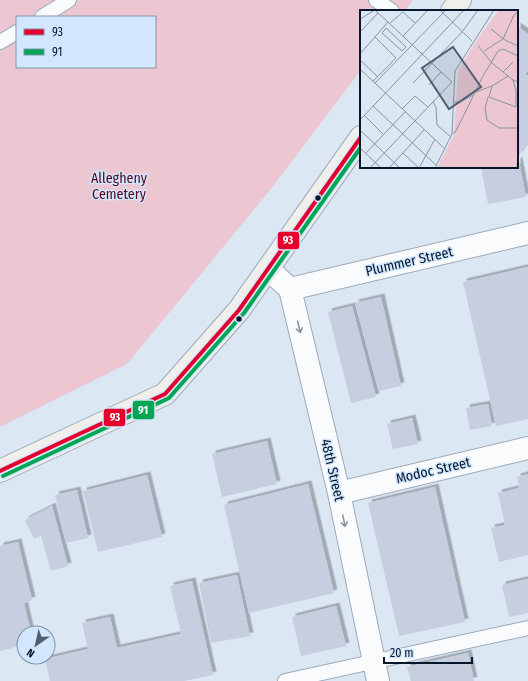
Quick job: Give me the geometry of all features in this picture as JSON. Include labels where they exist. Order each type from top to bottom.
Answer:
[{"type":"main road","points":[[453,10],[460,0]]},
{"type":"main road","points":[[0,471],[165,394],[239,310],[360,138]]},
{"type":"street","name":"Plummer Street","points":[[290,289],[528,233]]},
{"type":"street","points":[[268,269],[290,289]]},
{"type":"street","name":"48th Street","points":[[290,289],[339,493],[375,672]]},
{"type":"street","name":"Modoc Street","points":[[339,493],[528,448]]},
{"type":"lane","points":[[44,16],[69,0]]},
{"type":"lane","points":[[376,0],[391,10]]},
{"type":"lane","points":[[0,42],[16,33]]},
{"type":"lane","points":[[285,681],[375,672],[528,628]]},
{"type":"green space","name":"Allegheny Cemetery","points":[[0,0],[413,0],[406,10],[360,10],[360,71],[270,190],[127,364],[0,427]]},
{"type":"building","points":[[518,27],[528,34],[528,71],[525,74],[528,76],[528,142],[519,155]]},
{"type":"building","points":[[519,161],[526,197],[488,204],[481,168],[518,168]]},
{"type":"building","points":[[528,267],[528,419],[496,426],[463,282]]},
{"type":"building","points":[[381,297],[401,386],[379,391],[355,303]]},
{"type":"building","points":[[352,306],[376,397],[351,403],[328,312]]},
{"type":"building","points":[[488,404],[492,426],[470,430],[466,408]]},
{"type":"building","points":[[412,418],[418,444],[393,449],[387,424]]},
{"type":"building","points":[[267,441],[277,484],[222,497],[212,454]]},
{"type":"building","points":[[528,474],[528,555],[499,562],[491,528],[505,525],[498,493],[519,488],[517,477]]},
{"type":"building","points":[[147,475],[162,537],[98,552],[83,491]]},
{"type":"building","points":[[308,484],[334,593],[249,613],[224,505]]},
{"type":"building","points":[[435,487],[465,622],[399,636],[368,503]]},
{"type":"building","points":[[77,490],[88,538],[66,543],[55,495]]},
{"type":"building","points":[[52,506],[68,566],[51,571],[41,536],[34,539],[25,520]]},
{"type":"building","points":[[18,542],[32,600],[24,603],[29,625],[16,625],[16,647],[0,651],[0,546]]},
{"type":"building","points":[[237,575],[250,636],[211,643],[199,583]]},
{"type":"building","points":[[528,579],[528,613],[509,617],[502,585]]},
{"type":"building","points":[[192,581],[213,675],[184,681],[50,681],[46,665],[56,665],[56,656],[88,649],[82,623],[110,617],[117,648],[181,634],[170,586]]},
{"type":"building","points":[[336,606],[346,646],[301,656],[292,617]]},
{"type":"building","points":[[468,653],[474,681],[411,681],[407,667]]},
{"type":"transit line","name":"93","points":[[0,471],[165,394],[239,310],[360,138]]},
{"type":"transit line","name":"91","points":[[3,476],[169,398],[244,313],[360,148]]}]
